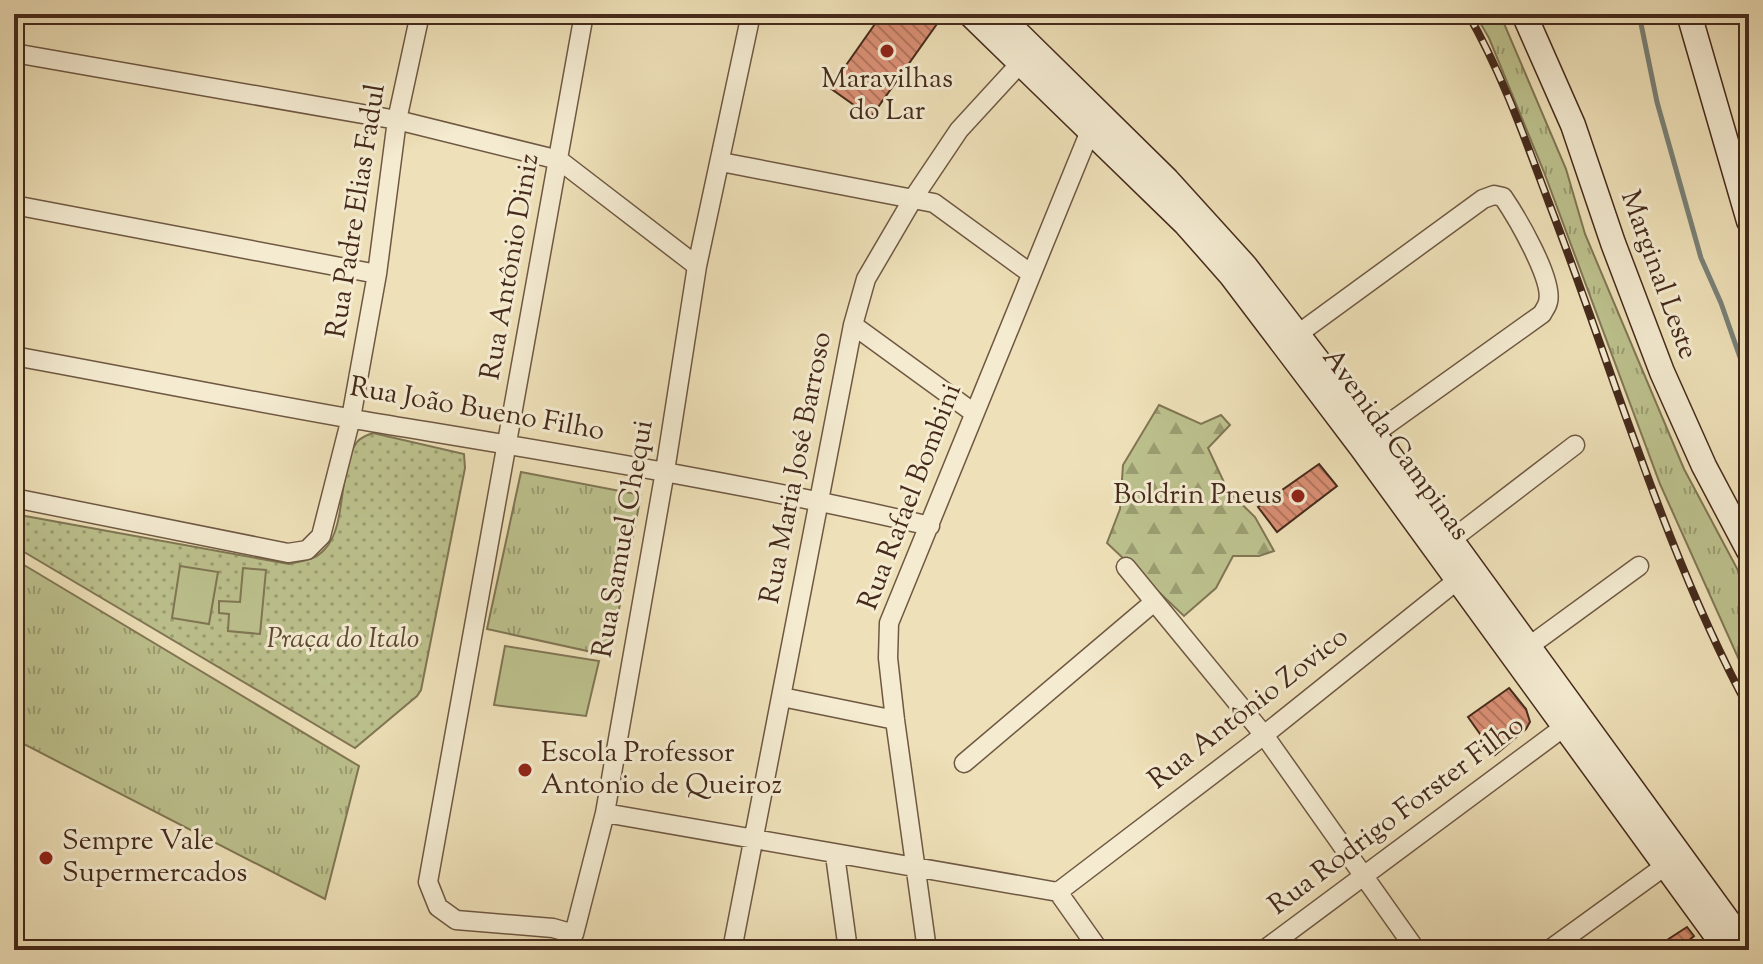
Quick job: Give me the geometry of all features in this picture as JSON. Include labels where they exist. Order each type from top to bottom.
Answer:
[{"type":"main road","name":"Avenida Campinas","points":[[970,14],[1027,56],[1200,214],[1245,266],[1451,540],[1464,575],[1564,727],[1727,950]]},
{"type":"main road","name":"Avenida Campinas","points":[[998,14],[1027,56],[1090,131],[1186,224],[1231,275],[1362,448],[1464,575],[1528,647],[1749,950]]},
{"type":"main road","name":"Marginal Leste","points":[[1524,14],[1573,125],[1662,372],[1704,466],[1749,551]]},
{"type":"main road","points":[[1689,14],[1749,221]]},
{"type":"street","name":"Rua Padre Elias Fadul","points":[[14,498],[288,553],[307,550],[321,536],[351,418],[377,274],[397,120],[420,14]]},
{"type":"street","name":"Rua Antônio Diniz","points":[[438,907],[428,882],[584,14]]},
{"type":"street","name":"Rua Samuel Chequi","points":[[438,907],[456,920],[553,928],[574,934],[605,813],[665,471],[697,266],[751,14]]},
{"type":"street","points":[[14,53],[397,120],[559,160],[697,266]]},
{"type":"street","name":"Rua Maria José Barroso","points":[[732,950],[853,325],[866,279],[914,197],[959,130],[1027,56]]},
{"type":"street","name":"Rua Rafael Bombini","points":[[927,950],[895,720],[888,658],[889,623],[1090,131]]},
{"type":"street","points":[[721,162],[934,203],[1030,273]]},
{"type":"street","points":[[1298,334],[1483,199],[1494,195],[1503,197],[1524,228],[1548,287],[1549,301],[1542,314],[1374,434]]},
{"type":"street","points":[[14,205],[377,274]]},
{"type":"street","points":[[853,325],[974,413]]},
{"type":"street","name":"Rua João Bueno Filho","points":[[14,356],[351,418],[665,471],[819,500],[930,526]]},
{"type":"street","points":[[1451,540],[1575,445]]},
{"type":"street","points":[[1528,647],[1639,566]]},
{"type":"street","points":[[1126,567],[1264,735],[1416,950]]},
{"type":"street","name":"Rua Antônio Zovico","points":[[1058,892],[1264,735],[1464,575]]},
{"type":"street","points":[[964,763],[1154,602]]},
{"type":"street","points":[[782,697],[895,720]]},
{"type":"street","name":"Rua Rodrigo Forster Filho","points":[[1264,950],[1564,727]]},
{"type":"street","points":[[605,813],[1058,892],[1099,950]]},
{"type":"street","points":[[835,855],[848,950]]},
{"type":"street","points":[[1549,950],[1665,866]]},
{"type":"green space","points":[[1475,14],[1500,14],[1566,169],[1585,234],[1684,469],[1749,591],[1749,682],[1660,484],[1544,172],[1489,38]]},
{"type":"green space","points":[[1159,405],[1201,424],[1221,415],[1230,425],[1208,448],[1228,491],[1255,517],[1274,551],[1259,556],[1233,556],[1216,588],[1184,616],[1107,543],[1120,509],[1123,465]]},
{"type":"green space","name":"Praça do Italo","points":[[373,433],[464,454],[465,468],[421,690],[355,748],[14,546],[14,514],[289,564],[308,560],[324,550],[331,540],[340,512],[351,453],[359,440]]},
{"type":"green space","points":[[521,472],[641,495],[610,656],[487,629]]},
{"type":"green space","points":[[14,559],[359,766],[325,899],[14,739]]},
{"type":"green space","points":[[180,566],[218,572],[209,624],[172,618]]},
{"type":"green space","points":[[243,568],[266,570],[260,634],[228,631],[229,614],[219,613],[219,601],[240,602]]},
{"type":"green space","points":[[505,646],[599,661],[586,716],[494,705]]},
{"type":"building","name":"Maravilhas do Lar","points":[[882,14],[944,14],[871,117],[830,88]]},
{"type":"building","name":"Boldrin Pneus","points":[[1319,464],[1337,486],[1277,532],[1258,507]]},
{"type":"building","points":[[1509,688],[1526,709],[1530,722],[1495,755],[1468,717]]},
{"type":"building","points":[[1687,927],[1694,936],[1673,950],[1667,940]]},
{"type":"waterway","points":[[1639,14],[1657,102],[1701,258],[1721,303],[1749,383]]},
{"type":"railway","points":[[1468,14],[1492,59],[1522,131],[1665,523],[1718,648],[1749,709]]},
{"type":"place","name":"Maravilhas do Lar","points":[[887,51]]},
{"type":"place","name":"Boldrin Pneus","points":[[1298,496]]},
{"type":"place","name":"Escola Professor Antonio de Queiroz","points":[[525,770]]},
{"type":"place","name":"Sempre Vale Supermercados","points":[[46,858]]}]
